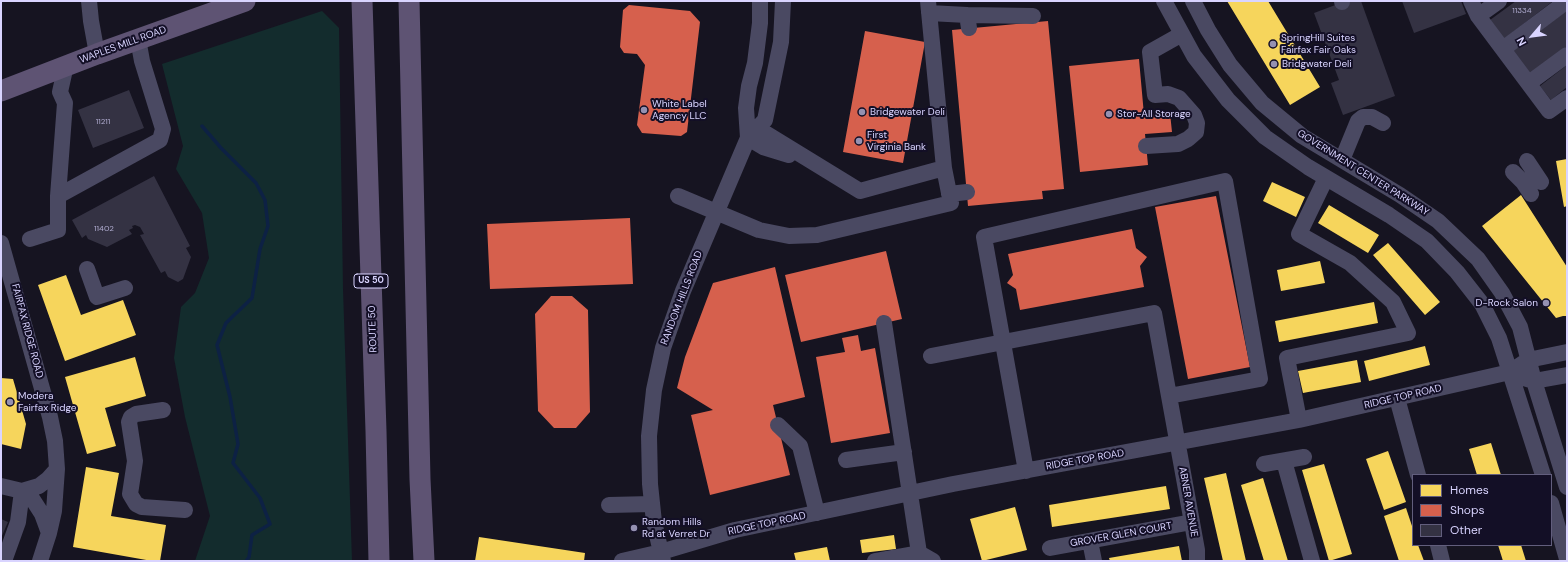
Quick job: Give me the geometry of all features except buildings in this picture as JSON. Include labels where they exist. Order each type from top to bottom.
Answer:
[{"type":"main road","name":"WAPLES MILL ROAD","points":[[1,91],[66,65],[245,1]]},
{"type":"main road","name":"ROUTE 50","points":[[362,1],[379,561]]},
{"type":"main road","points":[[409,1],[420,479],[424,561]]},
{"type":"street","points":[[89,1],[97,54]]},
{"type":"street","name":"RANDOM HILLS ROAD","points":[[748,138],[746,108],[749,86],[755,63],[760,24],[760,1]]},
{"type":"street","name":"RANDOM HILLS ROAD","points":[[662,556],[654,522],[650,484],[649,436],[654,390],[664,348],[683,291],[748,138],[765,120],[781,42],[783,1]]},
{"type":"street","points":[[1164,1],[1194,56],[1228,100],[1265,137],[1308,167],[1396,219],[1426,241],[1457,272],[1482,304],[1499,338],[1543,474]]},
{"type":"street","name":"GOVERNMENT CENTER PARKWAY","points":[[1193,1],[1208,30],[1230,65],[1262,103],[1302,136],[1400,195],[1438,221],[1478,259],[1502,293],[1520,327],[1534,381],[1567,487]]},
{"type":"street","points":[[1471,1],[1474,11],[1549,111],[1567,98]]},
{"type":"street","points":[[1478,16],[1499,1]]},
{"type":"street","points":[[1503,49],[1567,1]]},
{"type":"street","points":[[678,196],[716,213],[766,232],[790,236],[817,235],[951,203],[944,168],[929,7],[968,21],[1033,16]]},
{"type":"street","points":[[1146,146],[1178,144],[1188,140],[1196,132],[1197,124],[1194,114],[1179,98],[1168,94],[1155,95],[1150,52],[1182,34]]},
{"type":"street","points":[[58,196],[160,140],[163,129],[142,61],[138,39]]},
{"type":"street","points":[[1528,83],[1567,55]]},
{"type":"street","points":[[30,239],[58,230],[58,196],[65,103],[60,92],[66,65]]},
{"type":"street","points":[[1342,160],[1358,122],[1363,117],[1364,112],[1383,123]]},
{"type":"street","points":[[748,138],[763,147],[808,159],[860,191],[944,168]]},
{"type":"street","points":[[1527,161],[1541,182]]},
{"type":"street","points":[[1513,172],[1523,182],[1531,194]]},
{"type":"street","points":[[1299,420],[1287,358],[1408,333],[1393,302],[1350,263],[1299,234],[1326,178]]},
{"type":"street","points":[[1026,471],[984,236],[1200,193],[1225,181],[1260,379],[1232,377],[1169,396]]},
{"type":"street","points":[[949,194],[967,192]]},
{"type":"street","name":"FAIRFAX RIDGE ROAD","points":[[2,249],[50,417],[55,441],[57,469],[54,511],[40,561]]},
{"type":"street","points":[[87,269],[97,297],[125,288]]},
{"type":"street","name":"ABNER AVENUE","points":[[1003,342],[1154,313],[1192,522],[1197,561]]},
{"type":"street","points":[[884,323],[919,553]]},
{"type":"street","points":[[931,356],[1003,342]]},
{"type":"street","name":"RIDGE TOP ROAD","points":[[622,561],[662,556],[736,530],[910,493],[1299,420],[1510,372],[1528,360],[1567,352]]},
{"type":"street","points":[[1510,372],[1534,381],[1567,374]]},
{"type":"street","points":[[1397,398],[1418,474]]},
{"type":"street","points":[[163,410],[136,414],[129,422],[135,461],[130,494],[136,504],[142,508],[185,510]]},
{"type":"street","points":[[778,425],[800,446],[817,513]]},
{"type":"street","points":[[846,460],[904,452]]},
{"type":"street","points":[[1264,464],[1304,457]]},
{"type":"street","points":[[1284,461],[1312,561]]},
{"type":"street","points":[[1,486],[22,491],[34,489],[43,484],[57,469]]},
{"type":"street","points":[[22,491],[33,500],[39,509],[49,533]]},
{"type":"street","points":[[4,561],[18,522],[22,491]]},
{"type":"street","points":[[609,505],[652,504]]},
{"type":"street","points":[[1552,506],[1567,559]]},
{"type":"street","name":"GROVER GLEN COURT","points":[[1050,548],[1192,522]]},
{"type":"street","points":[[1090,541],[1094,561]]},
{"type":"street","points":[[1438,546],[1442,561]]},
{"type":"street","points":[[874,561],[919,553],[933,561]]},
{"type":"green space","points":[[322,11],[339,28],[343,289],[352,561],[195,561],[210,516],[185,417],[174,358],[181,307],[195,293],[209,258],[202,213],[176,169],[183,146],[162,64]]},
{"type":"waterway","points":[[202,126],[221,148],[256,183],[265,200],[268,226],[260,249],[252,298],[226,323],[217,345],[230,397],[238,444],[233,463],[260,498],[270,524],[252,535],[249,557],[246,561]]},
{"type":"place","name":"SpringHill Suites Fairfax Fair Oaks","points":[[1273,44]]},
{"type":"place","name":"Bridgwater Deli","points":[[1274,64]]},
{"type":"place","name":"White Label Agency LLC","points":[[644,110]]},
{"type":"place","name":"Bridgewater Deli","points":[[862,112]]},
{"type":"place","name":"Stor-All Storage","points":[[1109,114]]},
{"type":"place","name":"First Virginia Bank","points":[[859,141]]},
{"type":"place","name":"D-Rock Salon","points":[[1546,303]]},
{"type":"place","name":"Modera Fairfax Ridge","points":[[10,402]]},
{"type":"place","name":"Random Hills Rd at Verret Dr","points":[[634,528]]}]
